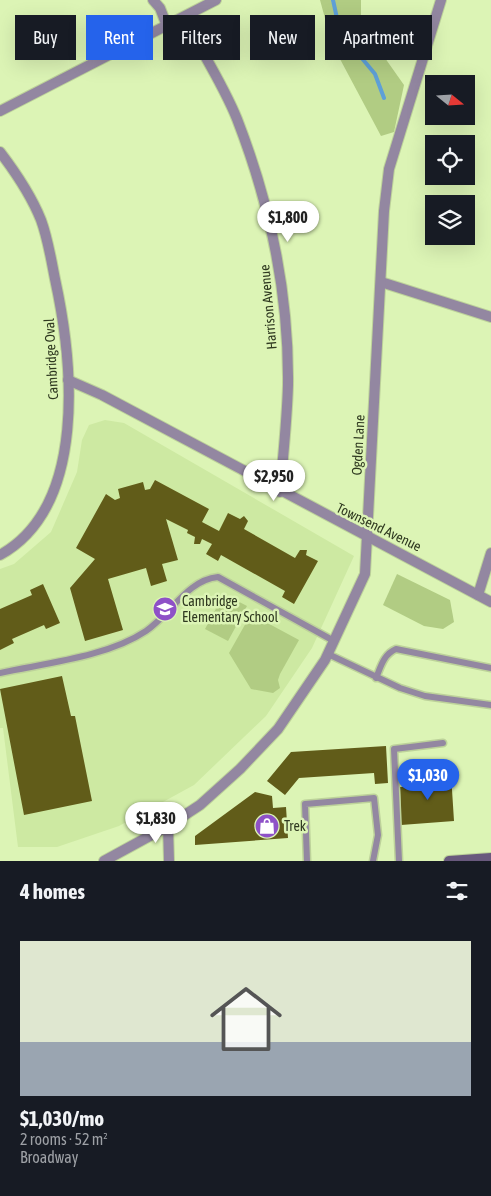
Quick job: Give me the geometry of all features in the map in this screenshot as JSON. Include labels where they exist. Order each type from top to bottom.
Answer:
[{"type":"main road","points":[[449,861],[491,858]]},
{"type":"street","points":[[153,0],[160,8],[163,16]]},
{"type":"street","points":[[189,15],[216,0]]},
{"type":"street","name":"Ogden Lane","points":[[104,861],[168,826],[200,805],[240,769],[288,716],[328,654],[365,574],[384,211],[389,169],[442,0]]},
{"type":"street","points":[[0,110],[163,28]]},
{"type":"street","name":"Harrison Avenue","points":[[206,60],[236,116],[260,181],[276,248],[286,317],[288,386],[280,492]]},
{"type":"street","name":"Cambridge Oval","points":[[0,152],[24,184],[42,222],[63,313],[68,380],[66,445],[55,486],[44,511],[32,528],[0,555]]},
{"type":"street","points":[[381,282],[491,317]]},
{"type":"street","name":"Townsend Avenue","points":[[68,380],[102,395],[280,492],[367,538],[414,560],[491,602]]},
{"type":"street","points":[[478,595],[491,553]]},
{"type":"street","points":[[168,826],[169,861]]},
{"type":"lane","points":[[0,673],[116,645],[147,630],[205,578],[218,577],[334,641]]},
{"type":"lane","points":[[376,678],[385,657],[396,649],[491,668]]},
{"type":"lane","points":[[328,654],[376,678],[425,696],[491,706]]},
{"type":"lane","points":[[399,861],[394,748],[444,744]]},
{"type":"lane","points":[[307,861],[305,804],[374,798],[378,835],[373,861]]},
{"type":"shaded area","points":[[320,0],[361,0],[361,15],[325,15],[325,18]]},
{"type":"shaded area","points":[[341,60],[386,60],[404,85],[394,132],[381,136]]},
{"type":"shaded area","name":"Cambridge Elementary School","points":[[105,420],[124,423],[354,556],[312,648],[266,716],[194,785],[119,826],[57,847],[18,847],[3,728],[0,728],[0,569],[14,564],[51,532],[77,472],[82,440],[89,425]]},
{"type":"shaded area","points":[[397,574],[450,600],[454,622],[443,629],[424,626],[383,605]]},
{"type":"shaded area","points":[[224,594],[247,606],[228,641],[205,629]]},
{"type":"shaded area","points":[[251,614],[299,640],[280,674],[278,680],[280,688],[273,693],[251,689],[229,653]]},
{"type":"building","points":[[155,480],[209,509],[202,522],[219,531],[228,513],[240,519],[244,516],[248,521],[244,529],[295,558],[300,550],[307,550],[306,555],[318,561],[294,604],[282,597],[285,591],[221,555],[218,561],[206,554],[212,544],[202,539],[200,544],[194,544],[195,537],[187,533],[188,530],[166,519],[178,560],[162,564],[167,581],[151,586],[146,568],[108,579],[123,630],[85,641],[70,588],[95,559],[76,548],[106,494],[115,500],[120,498],[118,489],[143,482],[145,490],[150,489]]},
{"type":"building","points":[[43,584],[60,623],[46,629],[44,625],[12,639],[14,643],[0,650],[0,609],[32,595],[30,590]]},
{"type":"building","points":[[62,676],[71,716],[75,716],[92,801],[24,815],[0,689]]},
{"type":"building","points":[[386,746],[388,783],[375,784],[374,773],[299,778],[285,795],[267,781],[291,752]]},
{"type":"building","points":[[451,774],[454,821],[401,825],[400,787],[425,785],[425,776]]},
{"type":"building","points":[[255,792],[272,796],[273,808],[286,807],[288,838],[195,845],[195,836]]},
{"type":"waterway","points":[[333,0],[340,32],[375,74],[384,98]]},
{"type":"place","name":"Cambridge Elementary School","points":[[165,609]]},
{"type":"place","name":"Trek","points":[[267,826]]}]
